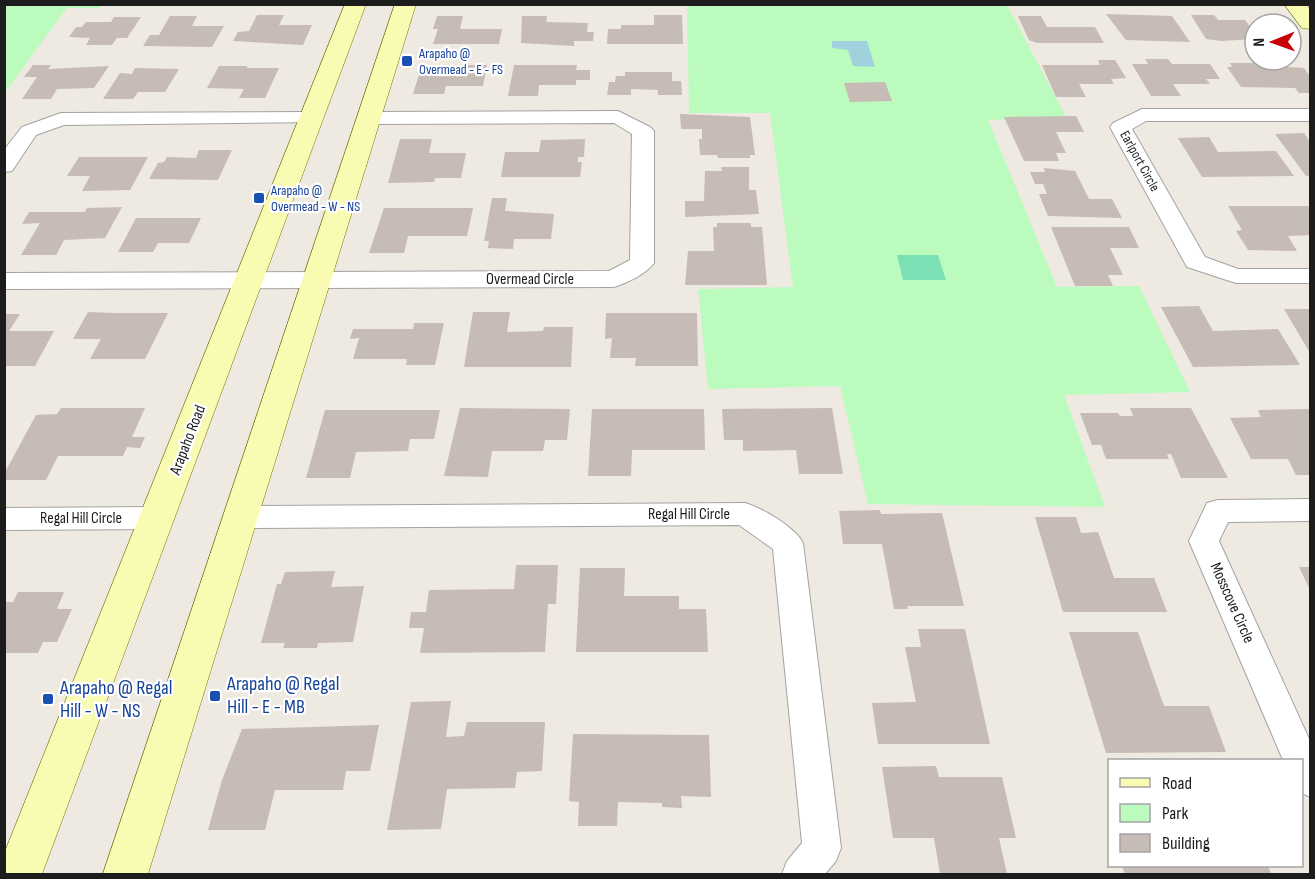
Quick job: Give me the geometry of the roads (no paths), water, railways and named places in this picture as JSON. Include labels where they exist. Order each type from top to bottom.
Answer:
[{"type":"main road","name":"Arapaho Road","points":[[19,874],[356,4]]},
{"type":"main road","points":[[125,874],[406,4]]},
{"type":"main road","points":[[1294,4],[1311,23]]},
{"type":"street","name":"Earlport Circle","points":[[1311,115],[1142,116],[1120,127],[1196,262],[1236,276],[1311,276]]},
{"type":"street","name":"Overmead Circle","points":[[4,281],[614,279],[642,263],[643,131],[618,117],[370,118]]},
{"type":"street","points":[[4,166],[29,131],[61,119],[312,118]]},
{"type":"street","name":"Mosscove Circle","points":[[1302,759],[1204,541],[1218,511],[1311,510]]},
{"type":"street","name":"Regal Hill Circle","points":[[240,517],[745,514],[788,543],[822,848],[801,874]]},
{"type":"street","name":"Regal Hill Circle","points":[[4,519],[158,518]]},
{"type":"street","name":"Mosscove Circle","points":[[1303,762],[1311,780]]},
{"type":"water","points":[[832,41],[867,41],[875,67],[853,66],[848,50],[832,48]]},
{"type":"place","name":"Arapaho @ Overmead - E - FS","points":[[407,61]]},
{"type":"place","name":"Arapaho @ Overmead - W - NS","points":[[259,198]]},
{"type":"place","name":"Arapaho @ Regal Hill - E - MB","points":[[215,696]]},
{"type":"place","name":"Arapaho @ Regal Hill - W - NS","points":[[48,699]]}]
